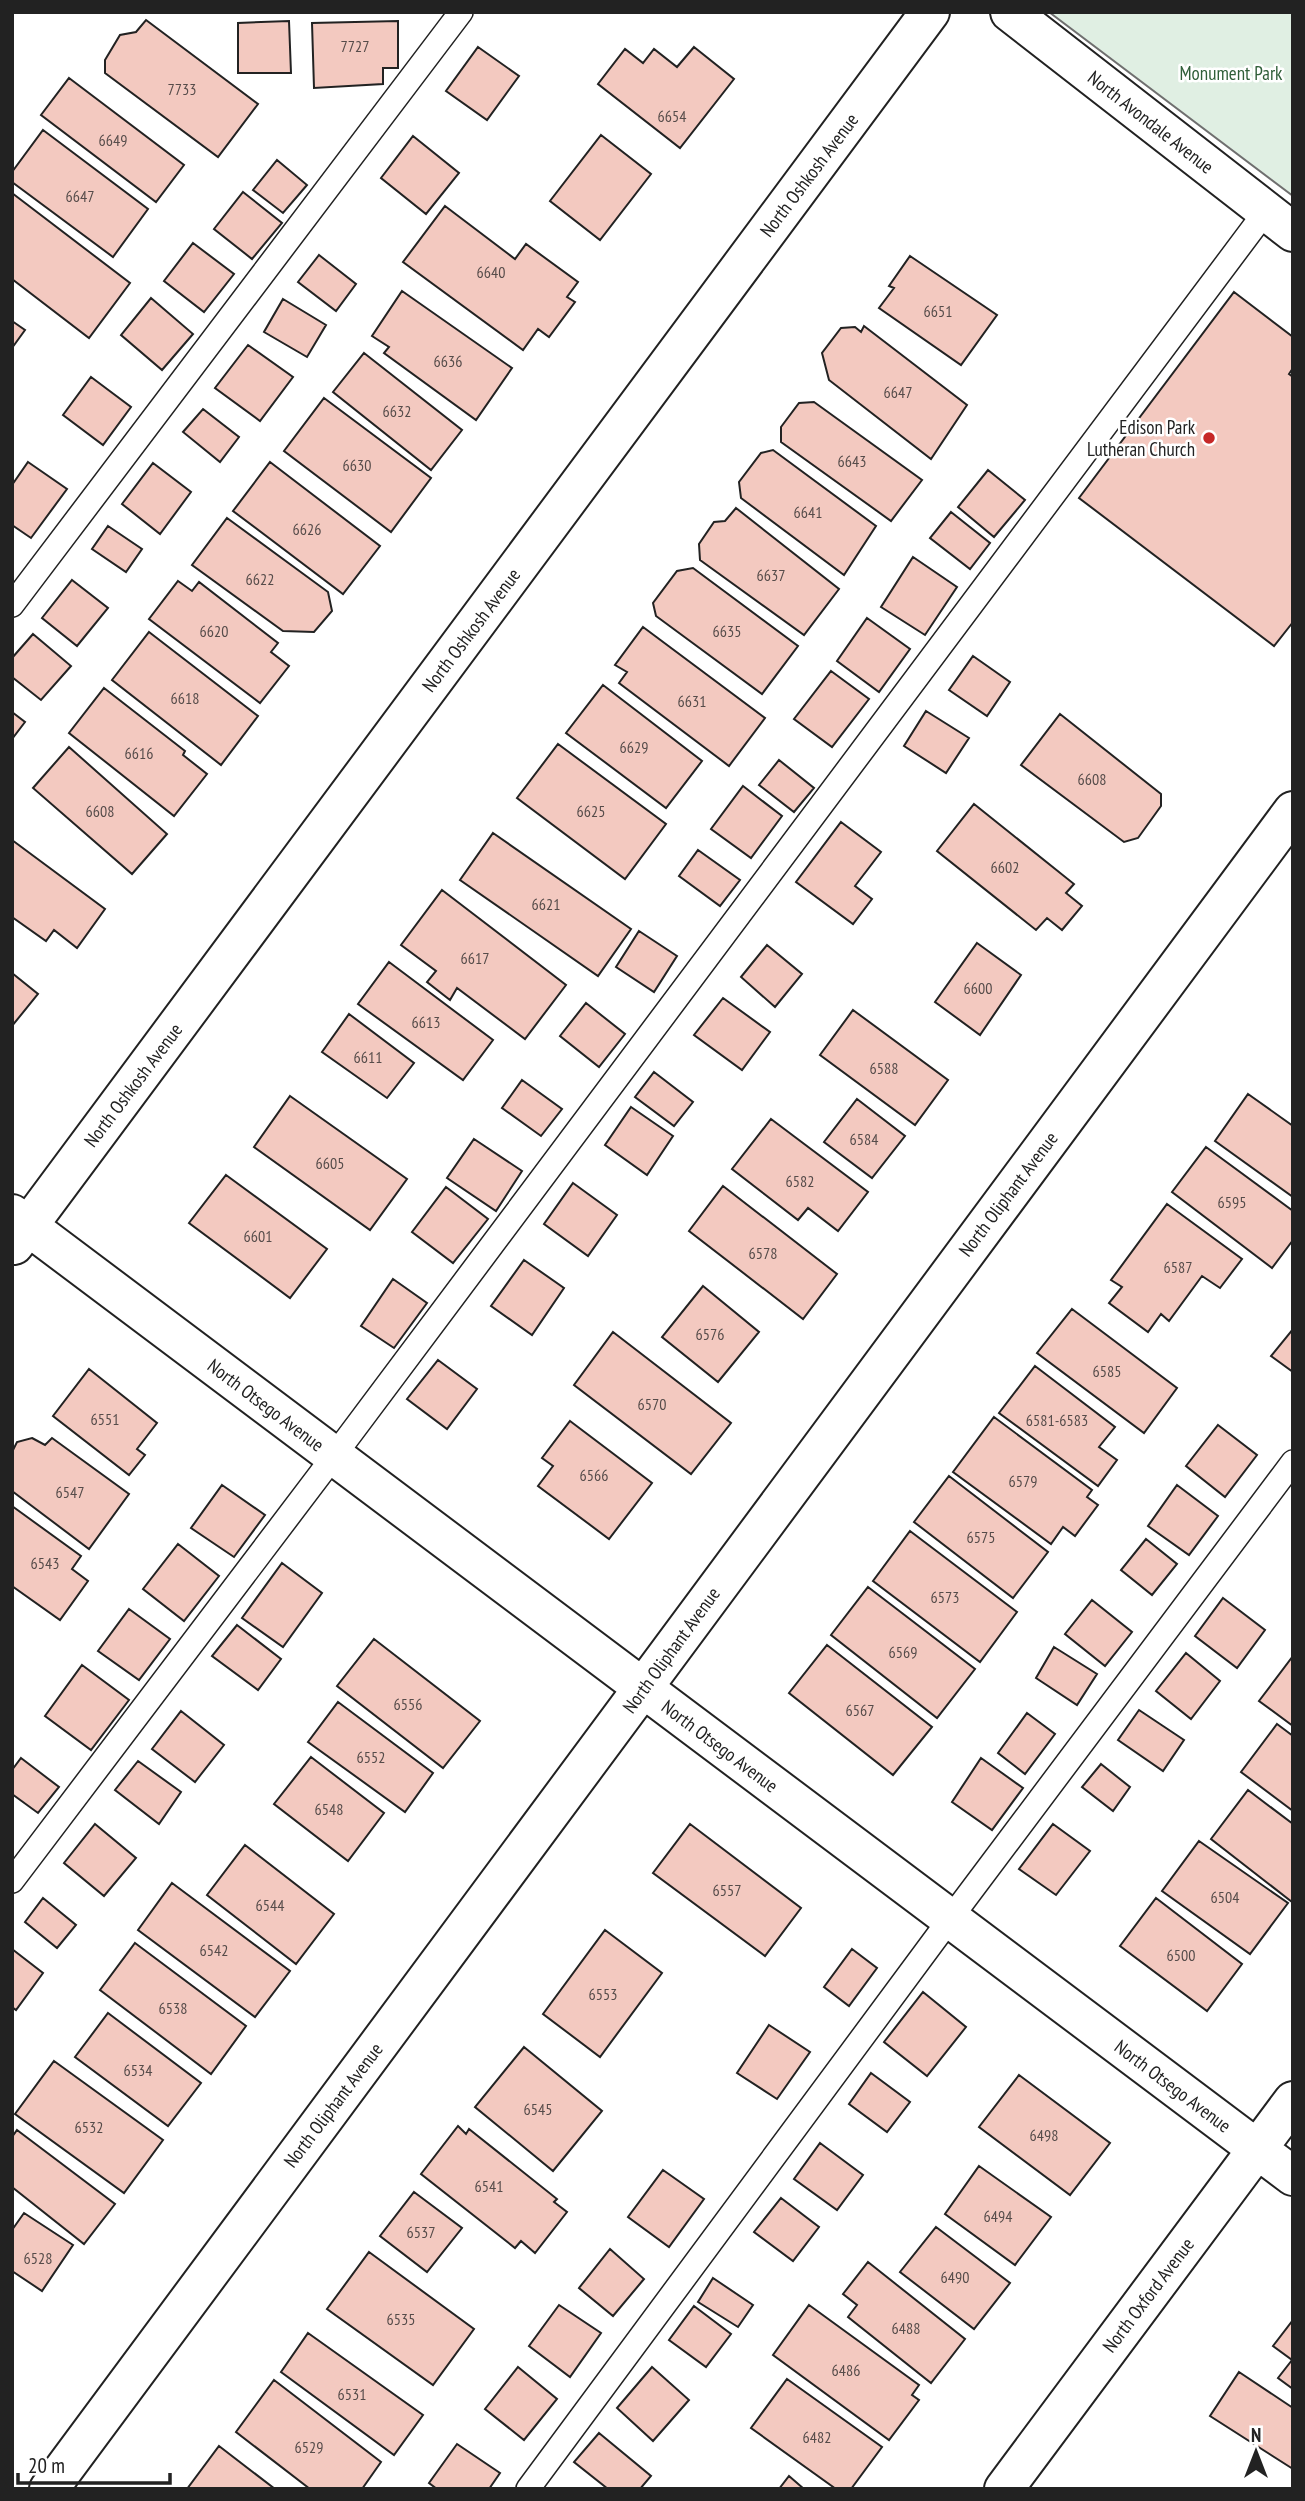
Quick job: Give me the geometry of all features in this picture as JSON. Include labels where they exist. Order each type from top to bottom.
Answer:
[{"type":"street","name":"North Oshkosh Avenue","points":[[18,1229],[930,12]]},
{"type":"street","name":"North Avondale Avenue","points":[[1010,12],[1279,221]]},
{"type":"street","name":"North Oliphant Avenue","points":[[49,2489],[1293,811]]},
{"type":"street","name":"North Otsego Avenue","points":[[18,1229],[334,1456],[1293,2176]]},
{"type":"street","name":"North Oxford Avenue","points":[[1004,2489],[1293,2101]]},
{"type":"lane","points":[[12,605],[461,12]]},
{"type":"lane","points":[[12,1881],[1279,221]]},
{"type":"lane","points":[[528,2489],[1293,1462]]},
{"type":"green space","name":"Monument Park","points":[[1049,12],[1293,12],[1293,196]]},
{"type":"building","points":[[146,20],[258,104],[218,157],[105,73],[105,60],[120,35],[136,32]]},
{"type":"building","points":[[289,21],[291,73],[238,73],[238,23]]},
{"type":"building","points":[[398,21],[398,68],[383,68],[383,84],[314,88],[312,23]]},
{"type":"building","points":[[478,47],[519,76],[487,120],[446,91]]},
{"type":"building","points":[[694,47],[734,79],[680,148],[598,84],[625,49],[643,63],[654,49],[677,67]]},
{"type":"building","points":[[69,78],[184,165],[156,202],[41,115]]},
{"type":"building","points":[[43,130],[148,209],[113,257],[12,182],[12,172]]},
{"type":"building","points":[[601,135],[651,174],[600,240],[550,201]]},
{"type":"building","points":[[413,136],[459,173],[426,214],[381,178]]},
{"type":"building","points":[[277,160],[307,185],[283,213],[253,190]]},
{"type":"building","points":[[243,192],[282,223],[252,259],[214,229]]},
{"type":"building","points":[[12,193],[130,283],[89,338],[12,279]]},
{"type":"building","points":[[445,206],[515,259],[526,244],[578,282],[567,297],[575,302],[549,337],[538,329],[523,350],[403,262]]},
{"type":"building","points":[[193,243],[234,274],[204,312],[164,281]]},
{"type":"building","points":[[319,255],[356,284],[336,311],[298,282]]},
{"type":"building","points":[[910,256],[997,315],[961,365],[879,308],[894,288],[889,286]]},
{"type":"building","points":[[402,291],[512,368],[476,420],[384,353],[389,347],[372,336]]},
{"type":"building","name":"Edison Park Lutheran Church","points":[[1234,292],[1293,337],[1293,368],[1289,374],[1293,377],[1293,622],[1274,646],[1079,498]]},
{"type":"building","points":[[151,298],[193,334],[162,370],[121,335]]},
{"type":"building","points":[[283,299],[326,325],[307,357],[264,332]]},
{"type":"building","points":[[12,321],[25,330],[12,348]]},
{"type":"building","points":[[864,326],[967,405],[931,459],[829,380],[822,353],[841,328],[855,327],[861,332]]},
{"type":"building","points":[[248,345],[293,377],[260,421],[215,388]]},
{"type":"building","points":[[364,353],[462,430],[431,470],[333,392]]},
{"type":"building","points":[[91,377],[131,407],[103,445],[63,415]]},
{"type":"building","points":[[324,398],[431,478],[391,532],[284,451]]},
{"type":"building","points":[[814,402],[922,480],[891,521],[781,442],[781,427],[799,403]]},
{"type":"building","points":[[203,409],[239,437],[220,462],[183,432]]},
{"type":"building","points":[[773,450],[876,526],[844,575],[741,498],[739,482],[761,453]]},
{"type":"building","points":[[28,462],[67,489],[31,538],[12,525],[12,485]]},
{"type":"building","points":[[270,462],[380,546],[343,594],[233,511]]},
{"type":"building","points":[[153,463],[191,492],[160,534],[122,504]]},
{"type":"building","points":[[988,470],[1025,500],[994,537],[958,507]]},
{"type":"building","points":[[736,508],[839,589],[804,635],[700,560],[699,544],[714,522],[725,521]]},
{"type":"building","points":[[951,512],[990,543],[970,569],[930,538]]},
{"type":"building","points":[[227,518],[328,592],[332,611],[314,632],[283,631],[192,565]]},
{"type":"building","points":[[108,526],[142,549],[126,572],[92,549]]},
{"type":"building","points":[[913,557],[957,587],[925,635],[881,607]]},
{"type":"building","points":[[693,568],[798,646],[762,694],[656,616],[653,603],[677,571]]},
{"type":"building","points":[[72,580],[108,608],[77,646],[42,618]]},
{"type":"building","points":[[178,581],[192,591],[199,582],[278,643],[271,652],[289,666],[260,703],[149,619]]},
{"type":"building","points":[[867,618],[910,649],[879,692],[837,661]]},
{"type":"building","points":[[643,627],[765,718],[729,766],[619,683],[627,672],[615,665]]},
{"type":"building","points":[[149,632],[258,716],[221,765],[112,680]]},
{"type":"building","points":[[33,634],[71,666],[41,700],[12,677],[12,658]]},
{"type":"building","points":[[973,656],[1010,682],[987,716],[949,690]]},
{"type":"building","points":[[831,671],[869,699],[832,747],[794,719]]},
{"type":"building","points":[[603,685],[702,761],[666,808],[566,733]]},
{"type":"building","points":[[104,688],[185,751],[183,755],[207,774],[174,816],[69,733]]},
{"type":"building","points":[[926,711],[969,738],[946,773],[904,746]]},
{"type":"building","points":[[12,712],[25,722],[12,739]]},
{"type":"building","points":[[1060,714],[1161,794],[1161,806],[1138,838],[1124,842],[1021,765]]},
{"type":"building","points":[[558,744],[666,824],[625,879],[517,798]]},
{"type":"building","points":[[69,747],[167,834],[132,874],[33,788]]},
{"type":"building","points":[[779,760],[814,788],[794,812],[759,785]]},
{"type":"building","points":[[743,786],[782,816],[751,858],[711,829]]},
{"type":"building","points":[[974,804],[1074,884],[1066,893],[1082,906],[1062,930],[1047,918],[1036,930],[937,851]]},
{"type":"building","points":[[841,822],[881,852],[855,886],[872,899],[853,924],[796,882]]},
{"type":"building","points":[[493,833],[631,929],[598,976],[460,880]]},
{"type":"building","points":[[12,840],[105,909],[77,948],[54,930],[46,941],[12,917]]},
{"type":"building","points":[[698,850],[740,880],[720,906],[679,876]]},
{"type":"building","points":[[442,890],[566,985],[525,1039],[457,988],[450,1000],[427,982],[436,971],[401,945]]},
{"type":"building","points":[[639,931],[677,956],[654,992],[616,967]]},
{"type":"building","points":[[977,943],[1021,975],[980,1035],[935,1002]]},
{"type":"building","points":[[767,945],[802,974],[775,1007],[741,977]]},
{"type":"building","points":[[389,962],[493,1040],[463,1080],[358,1004]]},
{"type":"building","points":[[12,973],[38,994],[12,1026]]},
{"type":"building","points":[[723,998],[770,1032],[742,1070],[694,1035]]},
{"type":"building","points":[[586,1003],[625,1034],[599,1067],[560,1036]]},
{"type":"building","points":[[853,1010],[948,1080],[915,1125],[820,1055]]},
{"type":"building","points":[[349,1014],[414,1063],[387,1098],[322,1052]]},
{"type":"building","points":[[654,1072],[693,1102],[674,1126],[635,1097]]},
{"type":"building","points":[[522,1080],[562,1109],[541,1136],[502,1108]]},
{"type":"building","points":[[1248,1094],[1293,1126],[1293,1197],[1215,1141]]},
{"type":"building","points":[[290,1096],[407,1179],[370,1230],[254,1147]]},
{"type":"building","points":[[857,1099],[905,1136],[872,1178],[824,1142]]},
{"type":"building","points":[[631,1107],[673,1136],[647,1175],[605,1145]]},
{"type":"building","points":[[771,1119],[868,1192],[838,1231],[808,1208],[798,1220],[732,1169]]},
{"type":"building","points":[[474,1139],[522,1171],[496,1211],[447,1178]]},
{"type":"building","points":[[1206,1147],[1293,1211],[1293,1240],[1272,1268],[1172,1192]]},
{"type":"building","points":[[226,1175],[327,1249],[290,1298],[189,1223]]},
{"type":"building","points":[[573,1183],[617,1215],[588,1256],[544,1224]]},
{"type":"building","points":[[723,1186],[837,1274],[803,1319],[689,1231]]},
{"type":"building","points":[[446,1187],[488,1219],[453,1263],[412,1232]]},
{"type":"building","points":[[1167,1204],[1242,1259],[1220,1288],[1202,1276],[1169,1321],[1161,1314],[1148,1332],[1109,1303],[1122,1287],[1111,1280]]},
{"type":"building","points":[[524,1260],[564,1288],[532,1335],[491,1306]]},
{"type":"building","points":[[393,1279],[427,1303],[394,1348],[361,1326]]},
{"type":"building","points":[[703,1286],[759,1332],[718,1382],[662,1337]]},
{"type":"building","points":[[1072,1309],[1177,1388],[1144,1433],[1037,1353]]},
{"type":"building","points":[[1293,1329],[1293,1372],[1271,1356]]},
{"type":"building","points":[[613,1332],[731,1423],[691,1474],[574,1385]]},
{"type":"building","points":[[438,1360],[477,1389],[447,1429],[407,1399]]},
{"type":"building","points":[[1035,1366],[1115,1427],[1099,1447],[1117,1460],[1098,1486],[999,1413]]},
{"type":"building","points":[[89,1369],[157,1423],[137,1449],[145,1455],[129,1475],[53,1416]]},
{"type":"building","points":[[994,1417],[1092,1490],[1087,1497],[1098,1505],[1075,1536],[1063,1527],[1051,1544],[953,1472]]},
{"type":"building","points":[[570,1421],[652,1483],[609,1539],[538,1486],[553,1466],[542,1458]]},
{"type":"building","points":[[1218,1425],[1257,1455],[1225,1497],[1186,1466]]},
{"type":"building","points":[[32,1438],[45,1445],[52,1438],[129,1494],[89,1549],[12,1491],[12,1452],[17,1442]]},
{"type":"building","points":[[949,1476],[1048,1552],[1013,1598],[914,1522]]},
{"type":"building","points":[[222,1485],[265,1515],[234,1557],[191,1528]]},
{"type":"building","points":[[1177,1485],[1218,1516],[1189,1555],[1148,1526]]},
{"type":"building","points":[[12,1506],[81,1556],[72,1569],[88,1581],[60,1620],[12,1586]]},
{"type":"building","points":[[910,1531],[1017,1612],[980,1662],[873,1581]]},
{"type":"building","points":[[1146,1539],[1177,1564],[1152,1595],[1121,1570]]},
{"type":"building","points":[[178,1544],[219,1576],[184,1621],[143,1589]]},
{"type":"building","points":[[282,1563],[322,1593],[283,1647],[242,1618]]},
{"type":"building","points":[[868,1587],[975,1669],[937,1718],[831,1635]]},
{"type":"building","points":[[1223,1598],[1265,1630],[1237,1668],[1195,1636]]},
{"type":"building","points":[[1092,1600],[1132,1632],[1105,1666],[1065,1634]]},
{"type":"building","points":[[129,1609],[170,1639],[139,1680],[98,1651]]},
{"type":"building","points":[[237,1625],[281,1659],[258,1690],[212,1656]]},
{"type":"building","points":[[374,1639],[480,1721],[443,1768],[337,1686]]},
{"type":"building","points":[[827,1645],[932,1727],[893,1775],[789,1693]]},
{"type":"building","points":[[1054,1647],[1097,1674],[1077,1705],[1036,1678]]},
{"type":"building","points":[[1186,1653],[1220,1681],[1191,1719],[1156,1691]]},
{"type":"building","points":[[1293,1656],[1293,1726],[1259,1701]]},
{"type":"building","points":[[82,1665],[129,1700],[91,1750],[45,1716]]},
{"type":"building","points":[[338,1702],[433,1773],[405,1812],[308,1742]]},
{"type":"building","points":[[1139,1710],[1184,1740],[1163,1771],[1118,1740]]},
{"type":"building","points":[[181,1711],[224,1745],[195,1782],[152,1749]]},
{"type":"building","points":[[1027,1713],[1055,1734],[1025,1774],[998,1753]]},
{"type":"building","points":[[1277,1724],[1293,1736],[1293,1811],[1241,1772]]},
{"type":"building","points":[[311,1757],[384,1813],[348,1861],[274,1804]]},
{"type":"building","points":[[21,1758],[59,1787],[38,1813],[12,1794],[12,1770]]},
{"type":"building","points":[[981,1758],[1023,1788],[992,1830],[952,1802]]},
{"type":"building","points":[[138,1761],[181,1792],[159,1824],[115,1790]]},
{"type":"building","points":[[1101,1764],[1130,1787],[1113,1811],[1082,1787]]},
{"type":"building","points":[[1248,1790],[1293,1824],[1292,1902],[1211,1839]]},
{"type":"building","points":[[95,1824],[136,1858],[104,1896],[64,1863]]},
{"type":"building","points":[[690,1824],[801,1908],[765,1956],[653,1873]]},
{"type":"building","points":[[1053,1824],[1090,1851],[1056,1895],[1019,1869]]},
{"type":"building","points":[[1199,1841],[1288,1903],[1250,1954],[1162,1891]]},
{"type":"building","points":[[245,1845],[334,1914],[296,1964],[207,1895]]},
{"type":"building","points":[[172,1883],[290,1971],[255,2017],[138,1930]]},
{"type":"building","points":[[43,1898],[76,1925],[57,1948],[25,1922]]},
{"type":"building","points":[[1156,1898],[1242,1964],[1207,2011],[1120,1946]]},
{"type":"building","points":[[605,1930],[662,1973],[600,2057],[543,2014]]},
{"type":"building","points":[[135,1943],[246,2026],[211,2074],[100,1990]]},
{"type":"building","points":[[12,1949],[43,1973],[16,2010],[12,2007]]},
{"type":"building","points":[[852,1949],[877,1968],[849,2006],[824,1987]]},
{"type":"building","points":[[923,1992],[966,2027],[927,2076],[884,2042]]},
{"type":"building","points":[[108,2013],[201,2083],[168,2126],[75,2057]]},
{"type":"building","points":[[769,2025],[810,2052],[777,2099],[737,2073]]},
{"type":"building","points":[[524,2047],[602,2111],[553,2171],[475,2107]]},
{"type":"building","points":[[54,2061],[163,2140],[124,2193],[15,2114]]},
{"type":"building","points":[[871,2073],[910,2102],[887,2132],[849,2104]]},
{"type":"building","points":[[1019,2075],[1110,2143],[1070,2195],[979,2127]]},
{"type":"building","points":[[458,2126],[466,2134],[469,2129],[557,2199],[554,2202],[567,2212],[535,2253],[521,2241],[515,2248],[421,2174]]},
{"type":"building","points":[[17,2130],[115,2204],[84,2244],[12,2187],[12,2137]]},
{"type":"building","points":[[820,2143],[863,2175],[837,2210],[794,2179]]},
{"type":"building","points":[[979,2166],[1051,2217],[1015,2265],[945,2214]]},
{"type":"building","points":[[663,2170],[704,2199],[669,2247],[628,2217]]},
{"type":"building","points":[[414,2192],[462,2228],[427,2272],[380,2236]]},
{"type":"building","points":[[781,2198],[819,2227],[793,2261],[754,2232]]},
{"type":"building","points":[[24,2213],[73,2245],[42,2291],[12,2271],[12,2230]]},
{"type":"building","points":[[936,2227],[1010,2283],[974,2329],[900,2272]]},
{"type":"building","points":[[610,2249],[644,2279],[613,2316],[579,2288]]},
{"type":"building","points":[[369,2252],[474,2329],[433,2385],[327,2309]]},
{"type":"building","points":[[868,2262],[965,2339],[931,2383],[848,2317],[857,2305],[843,2294]]},
{"type":"building","points":[[713,2278],[753,2305],[738,2327],[698,2302]]},
{"type":"building","points":[[559,2305],[601,2333],[570,2377],[529,2346]]},
{"type":"building","points":[[809,2305],[919,2385],[912,2395],[919,2400],[889,2440],[773,2355]]},
{"type":"building","points":[[694,2306],[731,2334],[706,2367],[669,2340]]},
{"type":"building","points":[[1293,2320],[1293,2389],[1278,2378],[1292,2360],[1273,2346]]},
{"type":"building","points":[[308,2333],[423,2415],[394,2455],[281,2372]]},
{"type":"building","points":[[518,2367],[557,2399],[524,2440],[485,2409]]},
{"type":"building","points":[[652,2367],[689,2400],[653,2441],[617,2408]]},
{"type":"building","points":[[1239,2372],[1293,2408],[1293,2469],[1210,2416]]},
{"type":"building","points":[[787,2379],[882,2447],[851,2489],[836,2489],[751,2428]]},
{"type":"building","points":[[274,2380],[381,2462],[362,2489],[310,2489],[236,2432]]},
{"type":"building","points":[[599,2433],[651,2476],[640,2489],[608,2489],[574,2462]]},
{"type":"building","points":[[457,2444],[500,2473],[489,2489],[437,2489],[429,2483]]},
{"type":"building","points":[[219,2446],[275,2489],[187,2489]]},
{"type":"building","points":[[789,2476],[804,2489],[779,2489]]},
{"type":"place","name":"Edison Park Lutheran Church","points":[[1209,438]]}]
